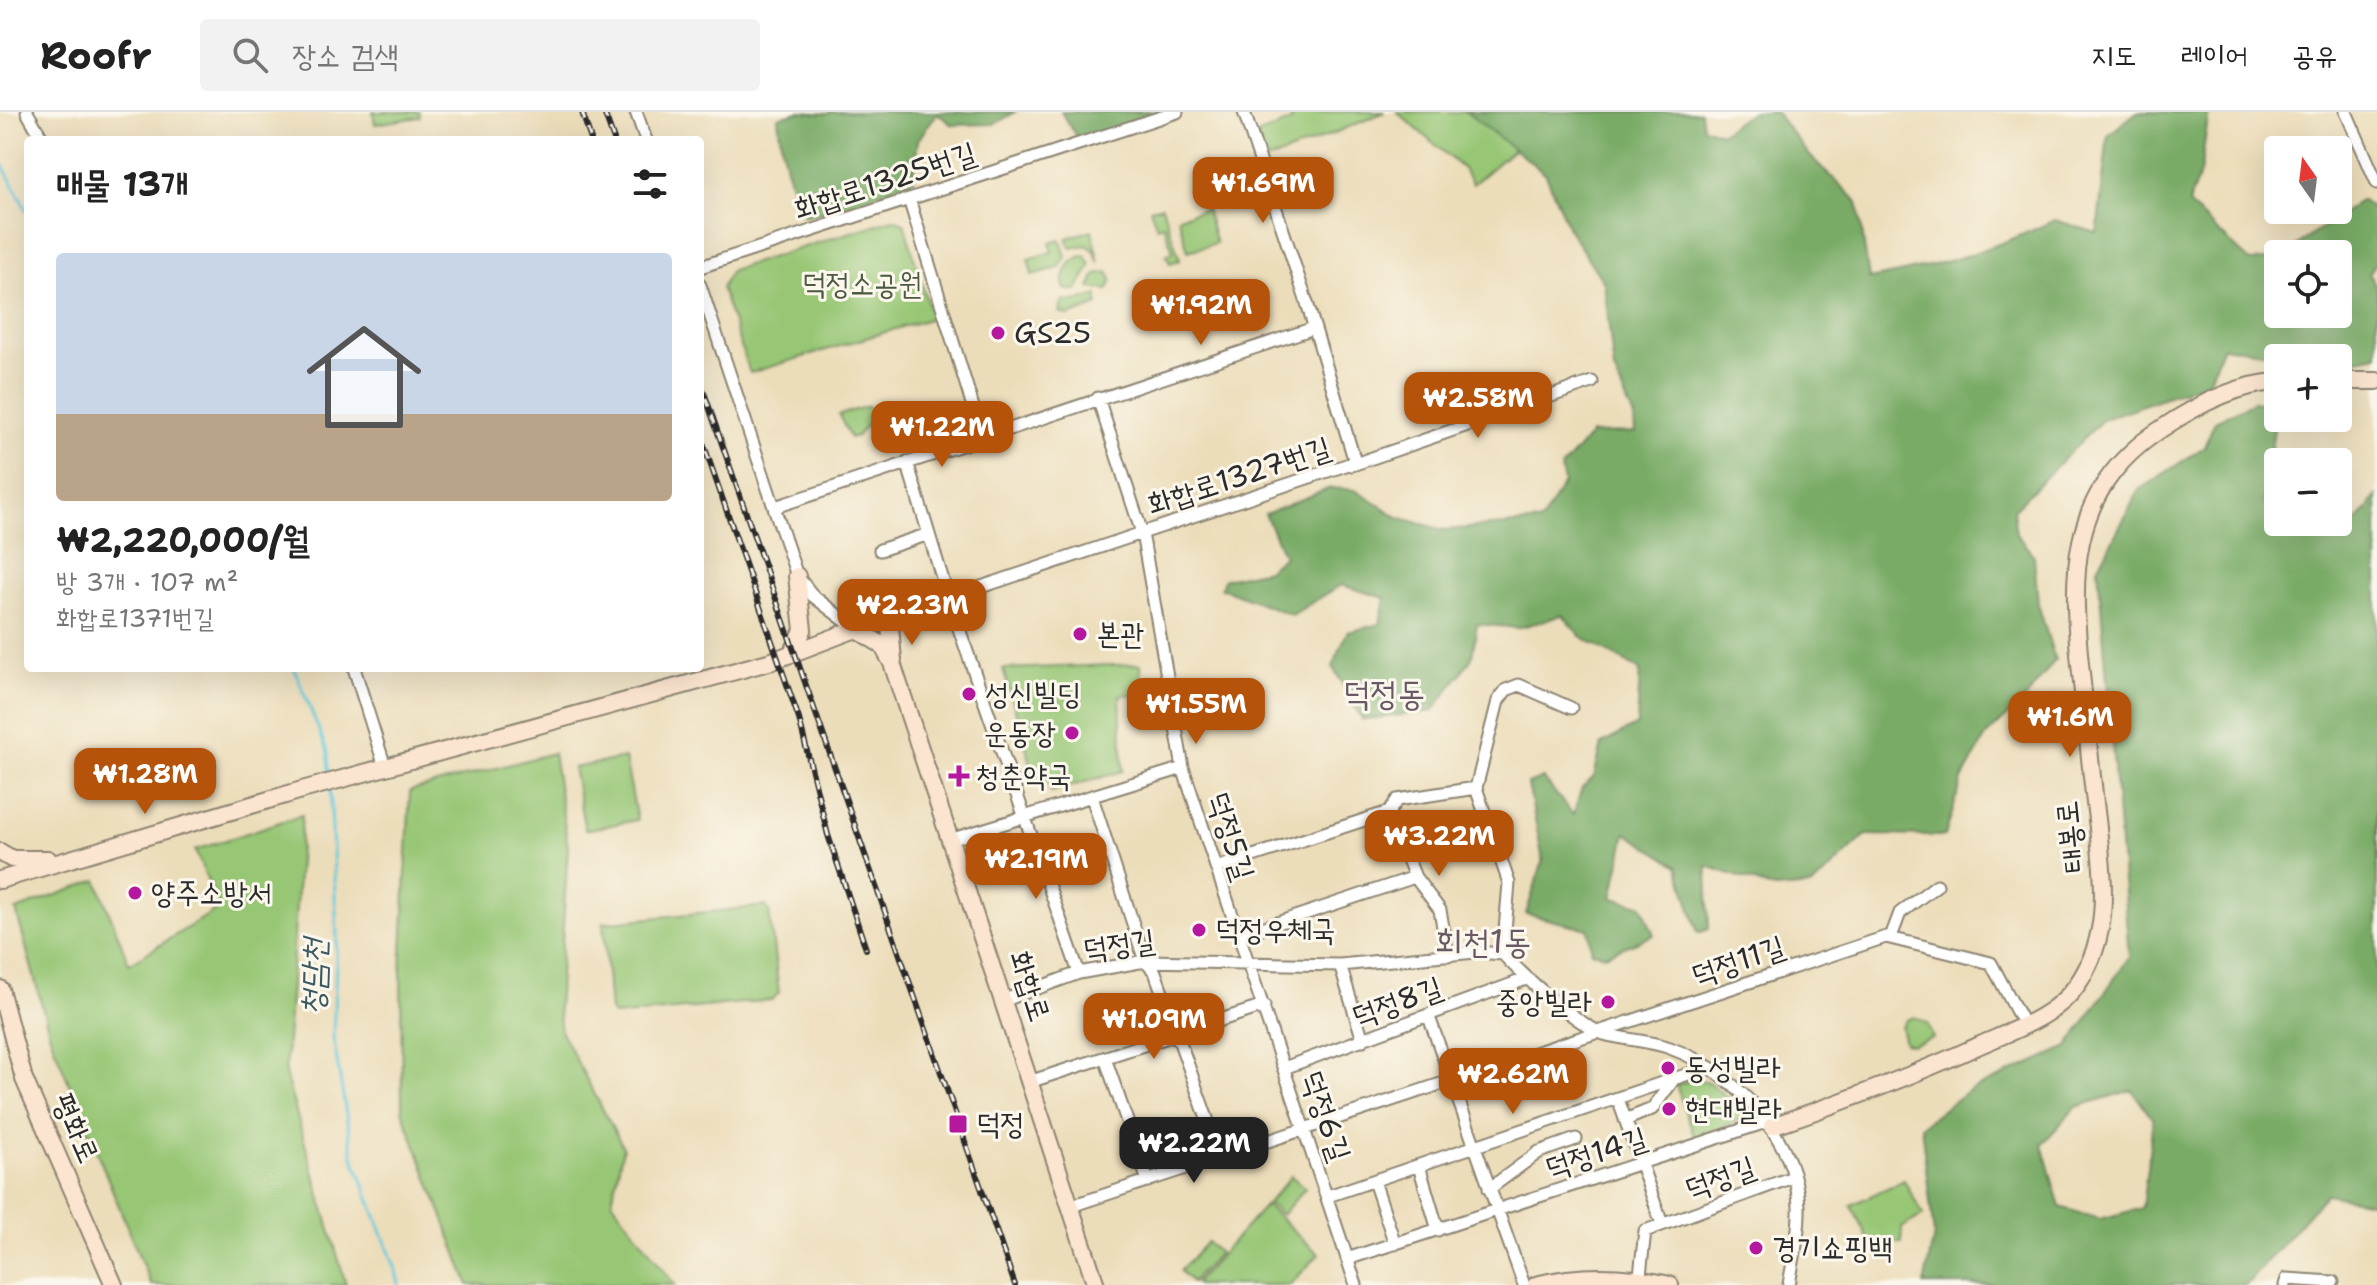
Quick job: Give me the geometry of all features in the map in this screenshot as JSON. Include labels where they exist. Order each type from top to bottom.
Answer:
[{"type":"main road","points":[[2352,381],[2377,381]]},
{"type":"main road","name":"태봉로","points":[[1767,1120],[1798,1117],[1887,1087],[2051,1011],[2077,985],[2089,964],[2103,922],[2105,894],[2074,609],[2077,554],[2094,505],[2118,467],[2159,430],[2226,394],[2264,385]]},
{"type":"main road","points":[[797,576],[803,630],[798,652]]},
{"type":"main road","points":[[891,616],[894,670]]},
{"type":"main road","points":[[0,880],[302,790],[772,661],[856,629]]},
{"type":"main road","name":"화합로","points":[[856,629],[882,645],[894,670],[953,839],[1096,1285]]},
{"type":"main road","points":[[0,852],[12,859],[74,858]]},
{"type":"main road","name":"평화로","points":[[0,989],[24,1079],[114,1285]]},
{"type":"main road","points":[[1536,1285],[1595,1277],[1670,1285]]},
{"type":"street","points":[[27,112],[41,136]]},
{"type":"street","points":[[636,112],[645,136]]},
{"type":"street","name":"화합로1325번길","points":[[704,266],[1177,112]]},
{"type":"street","points":[[775,507],[1314,328],[1244,112]]},
{"type":"street","points":[[2346,112],[2377,183]]},
{"type":"street","points":[[909,199],[982,436]]},
{"type":"street","points":[[704,297],[797,576],[813,596],[856,629],[891,616]]},
{"type":"street","name":"화합로1327번길","points":[[891,616],[1352,465],[1354,458],[1314,328]]},
{"type":"street","points":[[1352,465],[1592,382]]},
{"type":"street","name":"화합로1327번길","points":[[1098,398],[1142,533]]},
{"type":"street","points":[[907,462],[948,597],[1079,973]]},
{"type":"street","name":"덕정5길","points":[[1142,533],[1183,768],[1238,936],[1250,962]]},
{"type":"street","points":[[880,550],[929,534]]},
{"type":"street","points":[[355,672],[385,767]]},
{"type":"street","points":[[1503,954],[1509,883],[1476,788],[1498,701],[1506,690],[1519,685],[1571,708]]},
{"type":"street","points":[[953,839],[1183,768]]},
{"type":"street","points":[[1216,868],[1389,812],[1397,800],[1476,788]]},
{"type":"street","points":[[1092,797],[1145,961],[1155,972],[1221,1158]]},
{"type":"street","points":[[1389,812],[1415,877],[1439,906],[1448,955]]},
{"type":"street","points":[[1238,936],[1415,877]]},
{"type":"street","points":[[1937,885],[1900,913],[1891,937],[1991,963],[2024,1025]]},
{"type":"street","name":"덕정11길","points":[[1071,1206],[1891,937]]},
{"type":"street","name":"덕정길","points":[[1005,1000],[1079,973],[1145,961],[1340,965],[1481,952],[1503,954],[1526,979],[1601,1033],[1672,1049],[1709,1067],[1767,1120],[1793,1177],[1799,1216],[1789,1285]]},
{"type":"street","name":"덕정6길","points":[[1250,962],[1356,1285]]},
{"type":"street","points":[[1340,965],[1363,1040]]},
{"type":"street","name":"덕정8길","points":[[1284,1068],[1526,979]]},
{"type":"street","points":[[1032,1081],[1264,1006]]},
{"type":"street","points":[[1429,1017],[1524,1285]]},
{"type":"street","points":[[1641,1020],[1646,1041]]},
{"type":"street","points":[[1105,1058],[1148,1181]]},
{"type":"street","points":[[1328,1196],[1709,1067]]},
{"type":"street","points":[[1625,1120],[1652,1109],[1674,1079]]},
{"type":"street","name":"덕정길","points":[[1618,1099],[1662,1224]]},
{"type":"street","name":"덕정길","points":[[1782,1148],[1786,1129],[1798,1117]]},
{"type":"street","name":"덕정14길","points":[[1347,1259],[1767,1120]]},
{"type":"street","points":[[1489,1189],[1539,1152],[1576,1139]]},
{"type":"street","points":[[1419,1166],[1438,1230]]},
{"type":"street","name":"덕정길","points":[[1639,1282],[1645,1251],[1644,1233],[1793,1177]]},
{"type":"street","points":[[1374,1181],[1395,1244]]},
{"type":"street","points":[[2285,1285],[2287,1279],[2333,1282]]},
{"type":"green space","points":[[373,112],[419,112],[420,117],[375,124]]},
{"type":"green space","points":[[799,112],[1015,112],[995,124],[952,125],[937,113],[918,140],[913,180],[837,211],[804,216],[786,168],[778,117]]},
{"type":"green space","points":[[1061,112],[1164,112],[1079,141]]},
{"type":"green space","points":[[1288,112],[1385,112],[1267,161],[1257,135],[1292,121]]},
{"type":"green space","points":[[1397,112],[1466,112],[1514,149],[1473,184],[1463,169]]},
{"type":"green space","points":[[1466,112],[1700,112],[1703,127],[1721,133],[1751,112],[1775,112],[1811,157],[1858,202],[1869,279],[1964,256],[2055,220],[2097,233],[2108,135],[2137,112],[2209,112],[2200,173],[2188,204],[2250,261],[2264,260],[2264,328],[2352,328],[2352,240],[2305,240],[2327,224],[2352,224],[2352,206],[2361,200],[2377,213],[2377,261],[2369,274],[2377,287],[2377,355],[2352,360],[2352,344],[2264,344],[2264,353],[2223,346],[2208,382],[2103,419],[2013,510],[2016,534],[2034,556],[2038,604],[2055,660],[2026,698],[1986,736],[1962,780],[1945,836],[1866,835],[1812,886],[1775,889],[1707,866],[1709,929],[1698,933],[1678,866],[1626,833],[1612,898],[1642,905],[1654,935],[1605,955],[1592,952],[1588,929],[1526,914],[1543,860],[1528,784],[1543,778],[1573,815],[1582,788],[1594,777],[1602,744],[1637,725],[1640,670],[1580,636],[1563,615],[1518,628],[1477,624],[1472,658],[1433,711],[1362,720],[1333,667],[1347,632],[1380,624],[1385,598],[1341,585],[1292,615],[1221,588],[1224,579],[1267,570],[1284,556],[1265,514],[1330,488],[1355,490],[1398,517],[1443,530],[1541,522],[1564,483],[1561,468],[1591,434],[1635,433],[1634,418],[1614,371],[1604,283],[1568,228],[1546,174]]},
{"type":"green space","points":[[1162,206],[1180,260],[1170,263],[1166,255],[1173,252],[1164,225],[1157,227],[1150,209]]},
{"type":"green space","points":[[1206,209],[1216,243],[1188,251],[1178,217]]},
{"type":"green space","name":"덕정소공원","points":[[893,219],[904,223],[932,318],[750,373],[721,288],[731,270]]},
{"type":"green space","points":[[1092,230],[1099,263],[1093,249],[1086,245],[1071,248],[1067,238]]},
{"type":"green space","points":[[1061,240],[1066,257],[1059,268],[1032,275],[1028,259],[1052,252],[1050,243]]},
{"type":"green space","points":[[1085,255],[1091,265],[1077,290],[1066,290],[1063,285],[1069,266]]},
{"type":"green space","points":[[1108,272],[1112,279],[1108,290],[1090,288],[1096,274]]},
{"type":"green space","points":[[1098,295],[1098,305],[1069,316],[1060,313],[1062,301],[1074,302]]},
{"type":"green space","points":[[2253,402],[2264,404],[2264,432],[2274,432],[2271,448],[2264,448],[2264,536],[2352,536],[2352,528],[2377,496],[2377,1203],[2326,1194],[2246,1285],[1924,1285],[1934,1235],[1921,1126],[1966,1092],[2068,1047],[2129,957],[2098,568],[2139,490],[2204,447],[2215,421]],"holes":[[[2132,1090],[2153,1120],[2142,1208],[2100,1219],[2060,1207],[2042,1144],[2076,1107]]]},
{"type":"green space","points":[[868,406],[872,419],[857,436],[850,438],[839,415]]},
{"type":"green space","name":"운동장","points":[[1141,664],[1142,694],[1120,695],[1123,771],[1051,792],[1048,781],[1037,784],[1003,669]]},
{"type":"green space","points":[[553,753],[568,847],[558,1008],[561,1032],[623,1147],[612,1201],[675,1285],[469,1285],[402,1110],[401,973],[410,791]]},
{"type":"green space","points":[[625,758],[637,820],[585,830],[573,768]]},
{"type":"green space","points":[[302,815],[285,1074],[346,1285],[151,1285],[51,1039],[16,910],[97,880],[129,964],[219,908],[195,850]]},
{"type":"green space","points":[[766,906],[779,993],[772,1000],[615,1016],[610,1011],[603,923]]},
{"type":"green space","points":[[1914,1017],[1927,1023],[1933,1038],[1912,1045],[1905,1043],[1901,1027],[1906,1020]]},
{"type":"green space","points":[[1694,1079],[1708,1082],[1747,1113],[1746,1117],[1695,1139],[1676,1085]]},
{"type":"green space","points":[[1291,1176],[1305,1188],[1282,1215],[1268,1203]]},
{"type":"green space","points":[[1904,1180],[1923,1215],[1902,1228],[1902,1243],[1870,1243],[1851,1205]]},
{"type":"green space","points":[[1266,1205],[1319,1254],[1290,1285],[1197,1285],[1195,1283]]},
{"type":"green space","points":[[1207,1242],[1219,1253],[1192,1282],[1180,1271]]},
{"type":"waterway","name":"청담천","points":[[0,160],[24,205]]},
{"type":"waterway","name":"청담천","points":[[296,672],[328,753],[329,775]]},
{"type":"waterway","name":"청담천","points":[[330,787],[337,937],[333,1037],[353,1156],[399,1285]]},
{"type":"railway","points":[[582,112],[590,136]]},
{"type":"railway","points":[[604,112],[613,136]]},
{"type":"railway","points":[[704,392],[1015,1285]]},
{"type":"railway","points":[[704,446],[799,719],[828,835],[866,949]]},
{"type":"place","name":"GS25","points":[[998,333]]},
{"type":"place","name":"본관","points":[[1080,634]]},
{"type":"place","name":"성신빌딩","points":[[969,694]]},
{"type":"place","name":"운동장","points":[[1072,733]]},
{"type":"place","name":"청춘약국","points":[[959,776]]},
{"type":"place","name":"양주소방서","points":[[135,893]]},
{"type":"place","name":"덕정우체국","points":[[1199,930]]},
{"type":"place","name":"중앙빌라","points":[[1608,1002]]},
{"type":"place","name":"동성빌라","points":[[1668,1068]]},
{"type":"place","name":"현대빌라","points":[[1669,1109]]},
{"type":"place","name":"덕정","points":[[958,1124]]},
{"type":"place","name":"경기쇼핑백","points":[[1756,1248]]},
{"type":"district","name":"덕정동","points":[[1384,693]]},
{"type":"district","name":"회천1동","points":[[1483,941]]}]
